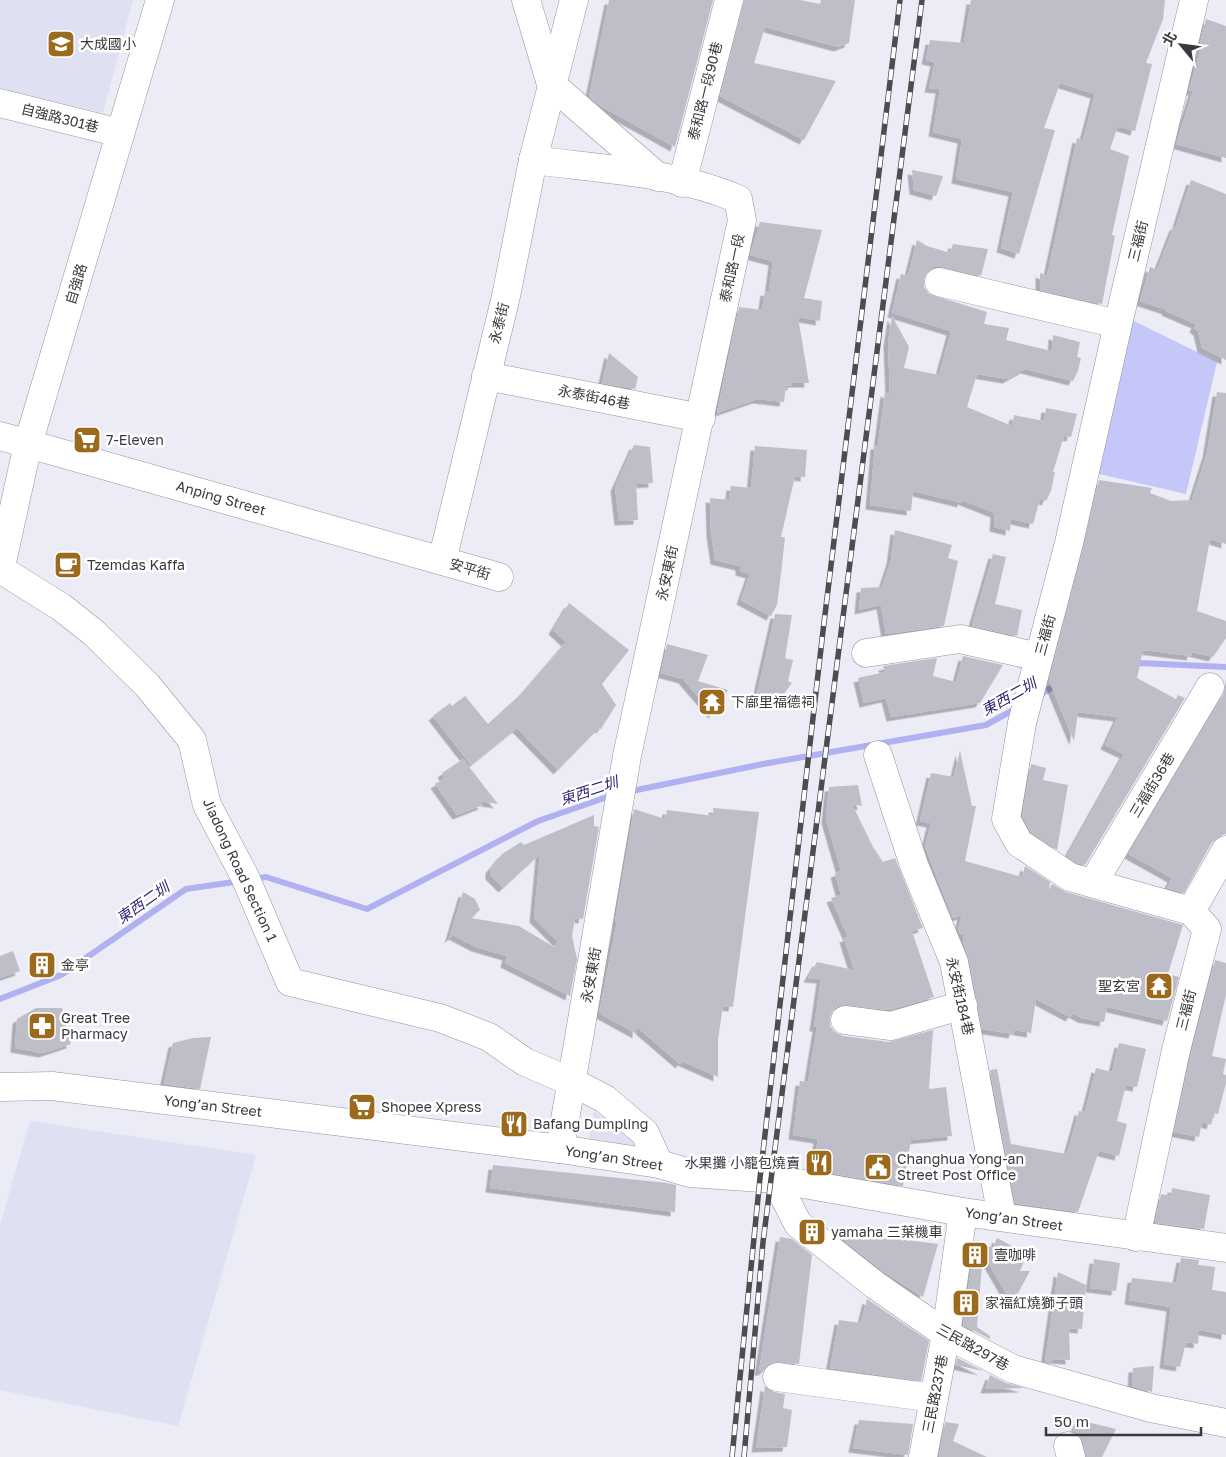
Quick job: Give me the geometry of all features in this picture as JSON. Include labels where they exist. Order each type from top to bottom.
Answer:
[{"type":"street","name":"自強路","points":[[0,570],[28,444],[160,0]]},
{"type":"street","points":[[526,0],[551,84]]},
{"type":"street","name":"永泰街","points":[[442,560],[506,296],[533,160],[574,0]]},
{"type":"street","name":"泰和路一段90巷","points":[[670,180],[728,0]]},
{"type":"street","name":"三福街","points":[[1136,1237],[1176,1050],[1208,924],[1093,883],[1070,877],[1019,843],[1006,819],[1025,710],[1069,543],[1194,0]]},
{"type":"street","name":"泰和路一段","points":[[551,84],[670,180]]},
{"type":"street","name":"自強路301巷","points":[[0,103],[120,133]]},
{"type":"street","name":"泰和路一段","points":[[533,160],[670,180],[738,199],[742,220],[701,418]]},
{"type":"street","points":[[939,282],[1118,324]]},
{"type":"street","name":"永泰街46巷","points":[[486,376],[701,418]]},
{"type":"street","name":"永安東街","points":[[560,1149],[621,801],[627,756],[701,418]]},
{"type":"street","name":"Anping Street","points":[[0,436],[442,560]]},
{"type":"street","name":"安平街","points":[[442,560],[499,577]]},
{"type":"street","name":"Jiadong Road Section 1","points":[[0,570],[61,607],[94,633],[147,685],[192,740],[207,805],[245,877],[290,982],[440,1018],[489,1037],[525,1062],[572,1082],[605,1099],[645,1133],[659,1164]]},
{"type":"street","points":[[866,653],[960,639],[1039,657]]},
{"type":"street","name":"三福街36巷","points":[[1093,883],[1210,687]]},
{"type":"street","name":"永安街184巷","points":[[878,755],[914,864],[954,962],[1002,1217]]},
{"type":"street","points":[[1208,924],[1226,850]]},
{"type":"street","points":[[845,1020],[891,1026],[963,1005]]},
{"type":"street","name":"Yong’an Street","points":[[0,1087],[52,1086],[560,1149],[659,1164],[690,1173],[775,1179],[962,1212],[1226,1248]]},
{"type":"street","name":"三民路297巷","points":[[775,1179],[798,1224],[875,1285],[946,1334],[1013,1369],[1151,1408],[1226,1423]]},
{"type":"street","name":"三民路237巷","points":[[923,1457],[946,1334],[962,1212]]},
{"type":"street","points":[[777,1377],[934,1398]]},
{"type":"shaded area","name":"大成國小","points":[[0,0],[133,0],[103,113],[0,88]]},
{"type":"shaded area","points":[[1126,317],[1217,362],[1186,494],[1091,472]]},
{"type":"shaded area","points":[[594,1111],[653,1157],[599,1148],[589,1138]]},
{"type":"shaded area","points":[[30,1121],[256,1155],[178,1426],[0,1390],[0,1225]]},
{"type":"building","points":[[609,0],[713,0],[675,147],[599,105],[589,97]]},
{"type":"building","points":[[744,0],[800,0],[820,4],[821,0],[855,0],[849,43],[838,47],[765,27],[754,63],[836,81],[804,140],[720,96]]},
{"type":"building","points":[[971,0],[1165,0],[1163,19],[1146,63],[1152,64],[1135,131],[1118,126],[1110,149],[1129,156],[1112,235],[1115,236],[1102,304],[1040,290],[1040,273],[1047,276],[1077,138],[1083,140],[1095,94],[1060,83],[1044,128],[1055,130],[1019,254],[1001,248],[1013,192],[956,179],[962,139],[933,132],[940,89],[929,88],[935,62],[926,60],[930,40],[964,43]]},
{"type":"building","points":[[1206,19],[1226,26],[1226,158],[1176,144],[1193,91],[1189,90],[1201,48],[1199,48]]},
{"type":"building","points":[[912,170],[943,176],[936,196],[914,190]]},
{"type":"building","points":[[1191,180],[1226,194],[1226,360],[1202,348],[1198,331],[1194,328],[1196,324],[1167,310],[1140,301],[1150,267],[1157,270],[1174,226],[1176,226]]},
{"type":"building","points":[[760,222],[822,230],[804,298],[822,301],[820,321],[798,317],[809,383],[792,383],[792,386],[786,385],[784,402],[757,399],[717,413],[739,307],[762,310],[765,291],[769,292],[773,261],[750,255]]},
{"type":"building","points":[[917,240],[927,246],[950,253],[953,244],[988,249],[981,276],[942,267],[934,267],[928,271],[924,279],[924,287],[929,294],[987,312],[984,324],[1009,328],[1006,340],[1052,351],[1053,335],[1080,342],[1077,357],[1081,358],[1073,381],[1025,369],[1007,379],[977,374],[967,407],[1012,426],[1014,415],[1044,421],[1046,408],[1077,414],[1071,437],[1064,436],[1053,472],[1055,472],[1051,491],[1046,501],[1040,499],[1033,524],[1011,519],[1010,531],[994,527],[995,513],[962,500],[962,503],[913,491],[911,511],[870,505],[875,445],[878,445],[885,392],[890,395],[888,342],[892,316],[909,347],[904,368],[939,375],[951,331],[892,313],[901,274],[908,276]]},
{"type":"building","points":[[609,353],[638,377],[635,389],[602,383]]},
{"type":"building","points":[[1217,392],[1226,393],[1226,544],[1210,539],[1197,611],[1226,621],[1226,638],[1213,657],[1192,652],[1191,656],[1143,650],[1137,678],[1176,699],[1178,695],[1185,698],[1085,865],[1077,863],[1067,856],[1124,754],[1105,745],[1118,717],[1078,712],[1074,741],[1049,681],[1099,480],[1152,488],[1150,493],[1171,501],[1192,500],[1207,453]]},
{"type":"building","points":[[634,445],[650,447],[653,483],[636,484],[638,520],[619,521],[615,487]]},
{"type":"building","points":[[755,446],[807,450],[805,477],[795,476],[781,537],[785,537],[781,574],[777,605],[771,616],[741,600],[750,574],[740,571],[740,566],[715,560],[711,532],[710,498],[729,500],[731,486],[751,488]]},
{"type":"building","points":[[895,530],[952,545],[948,558],[958,561],[944,626],[886,634],[881,605],[859,610],[861,588],[882,587],[891,560]]},
{"type":"building","points":[[993,554],[1006,557],[995,604],[1022,610],[1017,636],[972,626]]},
{"type":"building","points":[[569,603],[629,650],[602,684],[616,705],[601,729],[599,728],[558,770],[517,728],[471,765],[433,716],[450,703],[452,706],[465,696],[488,724],[522,693],[566,642],[553,630]]},
{"type":"building","points":[[775,614],[792,615],[785,658],[793,660],[788,681],[792,683],[778,702],[757,694]]},
{"type":"building","points":[[667,644],[708,655],[698,681],[728,690],[713,714],[683,679],[661,673]]},
{"type":"building","points":[[963,656],[1003,665],[980,703],[891,717],[886,698],[864,703],[858,678],[885,672],[883,666],[937,658],[933,676],[956,682]]},
{"type":"building","points":[[1226,679],[1226,834],[1219,836],[1212,842],[1184,893],[1167,888],[1172,878],[1129,854],[1223,695]]},
{"type":"building","points":[[960,751],[972,806],[976,806],[965,861],[1022,877],[1025,866],[1050,882],[1049,890],[1052,884],[1066,892],[1183,925],[1168,974],[1179,977],[1167,1021],[1107,1007],[1104,1022],[1082,1018],[1073,1013],[1070,1017],[1036,999],[1031,1033],[1014,1030],[1013,1034],[982,1029],[969,959],[963,942],[964,935],[960,934],[958,930],[962,915],[953,918],[925,847],[931,823],[920,821],[931,773],[954,777]]},
{"type":"building","points":[[463,759],[498,804],[479,801],[483,805],[457,815],[435,784],[445,778],[442,773]]},
{"type":"building","points":[[1031,764],[1046,768],[1043,780],[1068,785],[1057,850],[1031,832],[1022,816]]},
{"type":"building","points":[[858,785],[862,806],[852,804],[873,847],[883,862],[895,858],[923,928],[912,931],[934,997],[890,1010],[839,1005],[832,1011],[830,1026],[835,1032],[843,1036],[889,1042],[933,1030],[929,1089],[946,1087],[952,1136],[911,1140],[903,1186],[813,1170],[818,1139],[793,1135],[800,1081],[808,1082],[817,1027],[814,1027],[821,979],[808,978],[817,962],[854,970],[844,938],[848,937],[831,898],[841,895],[835,873],[841,871],[826,819],[829,787]]},
{"type":"building","points":[[713,808],[759,812],[733,1007],[723,1006],[718,1039],[718,1077],[682,1061],[680,1064],[637,1027],[637,1034],[599,1013],[617,922],[615,922],[634,809],[665,819],[667,810],[714,816]]},
{"type":"building","points":[[594,815],[594,826],[599,827],[583,919],[575,918],[572,936],[577,959],[570,996],[505,963],[507,956],[476,947],[453,935],[449,939],[463,892],[475,899],[480,910],[471,918],[519,926],[554,947],[558,942],[534,918],[540,854],[503,888],[490,875],[490,869],[502,854],[521,842],[524,845]]},
{"type":"building","points":[[13,951],[20,971],[0,978],[0,956]]},
{"type":"building","points":[[1215,960],[1226,963],[1226,995],[1212,1056],[1226,1059],[1223,1074],[1226,1075],[1226,1083],[1218,1114],[1214,1113],[1211,1125],[1202,1122],[1199,1137],[1174,1132],[1191,1054]]},
{"type":"building","name":"Great Tree Pharmacy","points":[[36,1008],[62,1008],[71,1044],[43,1053],[15,1048],[17,1019]]},
{"type":"building","points":[[211,1037],[200,1089],[164,1084],[173,1043],[193,1038]]},
{"type":"building","points":[[1119,1043],[1146,1049],[1137,1087],[1126,1085],[1117,1121],[1127,1124],[1119,1156],[1099,1151],[1078,1212],[1015,1203],[990,1070],[997,1069],[1011,1144],[1067,1154],[1079,1111],[1085,1112],[1096,1068],[1112,1072]]},
{"type":"building","points":[[493,1165],[676,1185],[675,1212],[490,1188]]},
{"type":"building","points":[[1172,1188],[1210,1195],[1204,1229],[1155,1223],[1161,1194],[1171,1196]]},
{"type":"building","points":[[845,1232],[938,1244],[923,1297],[884,1272],[845,1241]]},
{"type":"building","points":[[780,1237],[792,1239],[812,1255],[799,1364],[772,1362],[763,1371],[759,1371]]},
{"type":"building","points":[[997,1238],[1027,1254],[1020,1271],[1030,1271],[1012,1304],[983,1253],[977,1327],[990,1336],[990,1339],[963,1325],[975,1242],[993,1248]]},
{"type":"building","points":[[1181,1258],[1199,1260],[1198,1265],[1215,1267],[1212,1290],[1226,1292],[1226,1335],[1199,1330],[1198,1344],[1186,1342],[1180,1367],[1164,1364],[1171,1307],[1129,1300],[1132,1278],[1176,1283]]},
{"type":"building","points":[[1094,1259],[1120,1263],[1116,1291],[1090,1288]]},
{"type":"building","points":[[1058,1272],[1086,1285],[1082,1329],[1069,1328],[1070,1360],[1054,1359],[1050,1363],[1045,1362]]},
{"type":"building","points":[[867,1299],[929,1341],[921,1381],[830,1368],[839,1320],[861,1323]]},
{"type":"building","points":[[957,1358],[983,1371],[956,1365]]},
{"type":"building","points":[[1154,1366],[1152,1392],[1132,1386],[1133,1368]]},
{"type":"building","points":[[990,1375],[1006,1383],[1024,1388],[985,1389]]},
{"type":"building","points":[[765,1386],[774,1392],[785,1394],[783,1408],[792,1410],[787,1447],[756,1448]]},
{"type":"building","points":[[859,1420],[913,1424],[908,1455],[853,1448]]},
{"type":"building","points":[[1079,1420],[1116,1429],[1102,1457],[1086,1457],[1083,1441],[1073,1431]]},
{"type":"building","points":[[945,1422],[959,1424],[953,1441],[987,1457],[939,1457]]},
{"type":"waterway","name":"東西二圳","points":[[1133,665],[1140,663],[1226,667]]},
{"type":"waterway","name":"東西二圳","points":[[1038,696],[1058,684]]},
{"type":"waterway","name":"東西二圳","points":[[627,792],[763,764],[986,725],[1017,708]]},
{"type":"waterway","name":"東西二圳","points":[[253,879],[266,877],[367,909],[538,821],[613,795]]},
{"type":"waterway","name":"東西二圳","points":[[0,999],[61,975],[186,889],[241,881]]},
{"type":"railway","points":[[732,1457],[760,1178],[823,631],[900,0]]},
{"type":"railway","points":[[744,1457],[763,1242],[922,0]]},
{"type":"place","name":"大成國小","points":[[61,44]]},
{"type":"place","name":"7-Eleven","points":[[87,440]]},
{"type":"place","name":"Tzemdas Kaffa","points":[[68,565]]},
{"type":"place","name":"下廍里福德祠","points":[[712,702]]},
{"type":"place","name":"金亭","points":[[42,965]]},
{"type":"place","name":"聖玄宮","points":[[1159,986]]},
{"type":"place","name":"Great Tree Pharmacy","points":[[42,1026]]},
{"type":"place","name":"Shopee Xpress","points":[[362,1107]]},
{"type":"place","name":"Bafang Dumpling","points":[[514,1124]]},
{"type":"place","name":"水果攤 小籠包燒賣","points":[[819,1163]]},
{"type":"place","name":"Changhua Yong-an Street Post Office","points":[[878,1167]]},
{"type":"place","name":"yamaha 三葉機車","points":[[812,1232]]},
{"type":"place","name":"壹咖啡","points":[[975,1255]]},
{"type":"place","name":"家福紅燒獅子頭","points":[[966,1303]]}]
